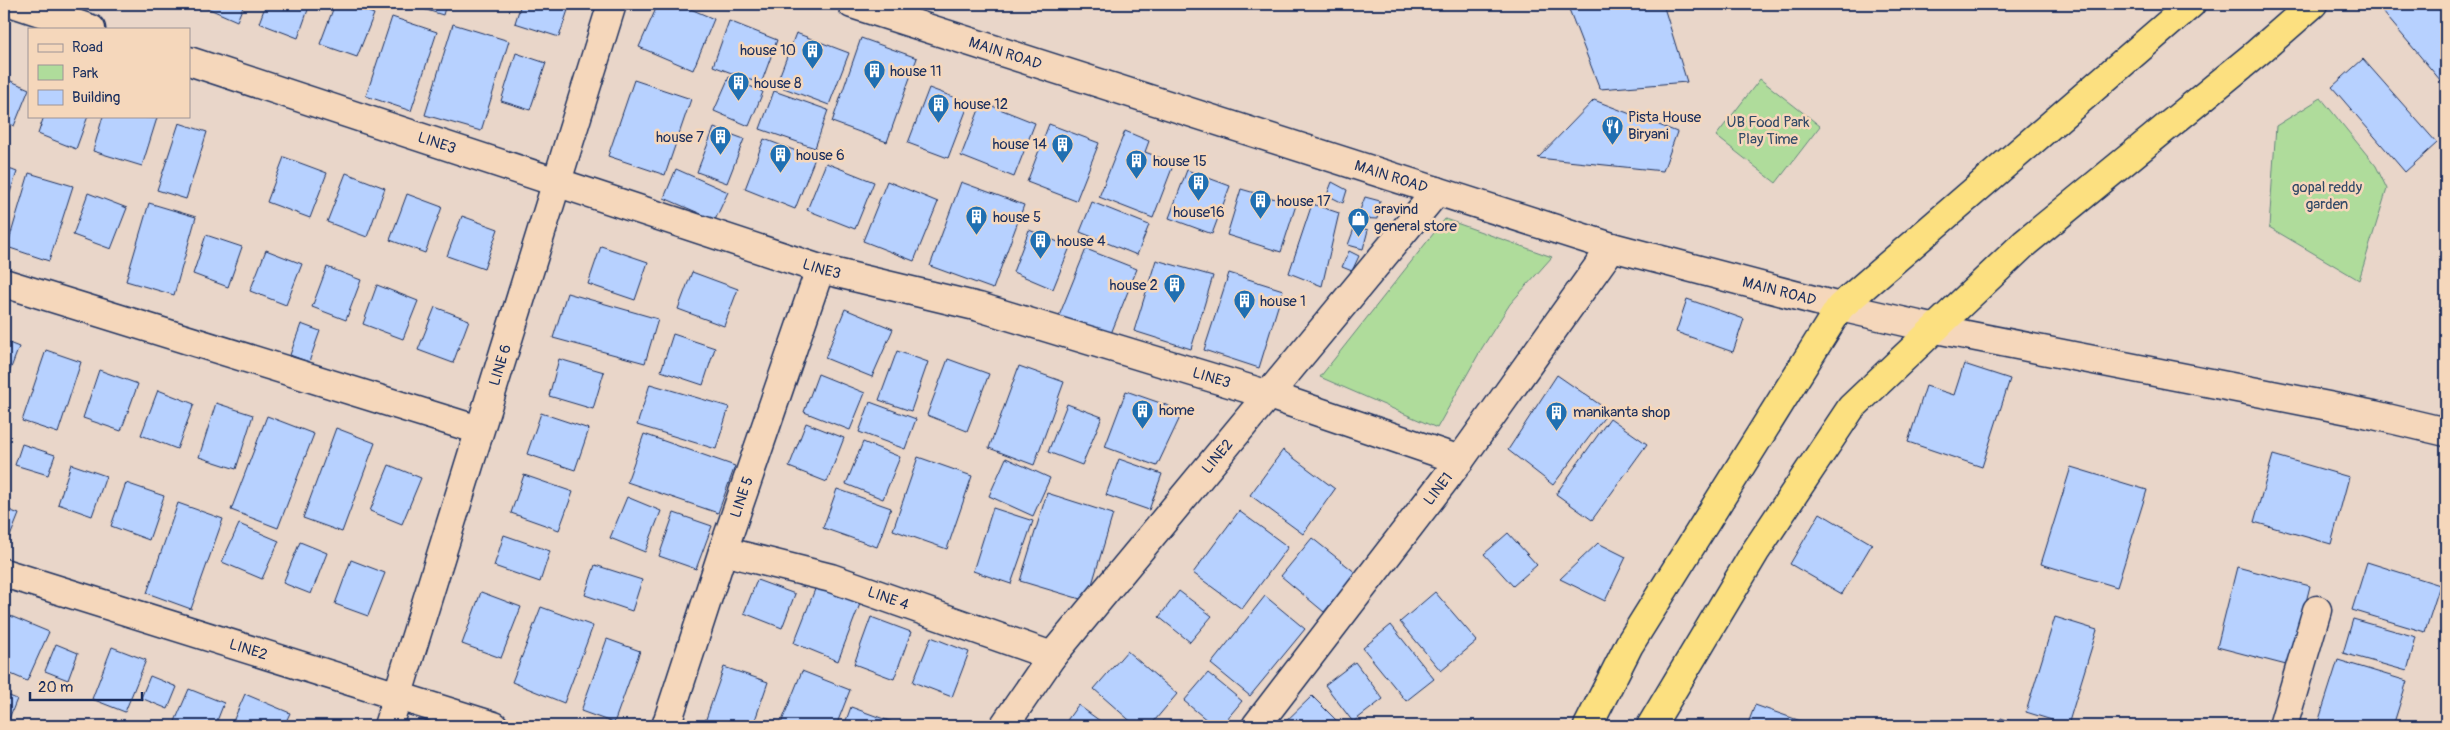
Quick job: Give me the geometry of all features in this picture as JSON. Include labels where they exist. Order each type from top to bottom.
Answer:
[{"type":"highway","points":[[1588,726],[1629,645],[1840,307],[2191,4]]},
{"type":"highway","points":[[1651,726],[1755,552],[1851,408],[1936,330],[2025,243],[2250,59],[2313,4]]},
{"type":"street","points":[[16,4],[88,28]]},
{"type":"street","name":"LINE 6","points":[[388,726],[612,4]]},
{"type":"street","name":"MAIN ROAD","points":[[852,4],[1612,247],[1840,307],[1936,330],[2374,415],[2446,432]]},
{"type":"street","name":"LINE3","points":[[190,61],[820,269],[979,307],[1269,395],[1460,460]]},
{"type":"street","name":"LINE2","points":[[1004,726],[1052,656],[1437,191]]},
{"type":"street","name":"LINE1","points":[[1256,726],[1460,460],[1612,247]]},
{"type":"street","name":"LINE 5","points":[[666,726],[723,551],[820,269]]},
{"type":"street","points":[[4,283],[479,430]]},
{"type":"street","name":"LINE 4","points":[[723,551],[831,578],[1052,656]]},
{"type":"street","name":"LINE2","points":[[4,573],[494,726]]},
{"type":"street","points":[[2283,726],[2317,610]]},
{"type":"green space","name":"UB Food Park Play Time","points":[[1760,79],[1820,126],[1776,183],[1716,136]]},
{"type":"green space","name":"gopal reddy garden","points":[[2321,98],[2376,166],[2387,189],[2359,280],[2269,227],[2276,126]]},
{"type":"green space","points":[[1445,219],[1552,257],[1510,304],[1482,348],[1437,428],[1320,377]]},
{"type":"building","points":[[198,4],[244,4],[237,21]]},
{"type":"building","points":[[266,4],[310,4],[298,38],[259,23]]},
{"type":"building","points":[[335,4],[347,4],[374,14],[357,57],[320,44]]},
{"type":"building","points":[[407,4],[446,4],[443,15]]},
{"type":"building","points":[[521,4],[570,4],[559,37],[515,23]]},
{"type":"building","points":[[658,4],[679,4],[714,19],[693,70],[639,47]]},
{"type":"building","points":[[1567,4],[1663,4],[1687,82],[1600,89]]},
{"type":"building","points":[[2392,4],[2446,4],[2446,87],[2383,12]]},
{"type":"building","points":[[392,17],[437,32],[411,111],[366,96]]},
{"type":"building","points":[[729,21],[777,40],[761,84],[713,66]]},
{"type":"building","points":[[453,24],[509,41],[481,131],[425,115]]},
{"type":"building","name":"house 10","points":[[796,33],[849,53],[829,105],[776,85]]},
{"type":"building","name":"house 11","points":[[861,38],[917,58],[887,142],[832,122]]},
{"type":"building","points":[[516,53],[546,63],[530,110],[501,101]]},
{"type":"building","points":[[2363,59],[2437,143],[2405,172],[2332,87]]},
{"type":"building","name":"house 8","points":[[729,77],[763,92],[749,126],[714,111]]},
{"type":"building","points":[[4,78],[28,89],[28,91],[14,126],[4,121]]},
{"type":"building","points":[[634,80],[691,99],[665,175],[608,156]]},
{"type":"building","name":"house 12","points":[[929,88],[969,103],[948,158],[908,143]]},
{"type":"building","points":[[774,91],[828,110],[815,148],[760,129]]},
{"type":"building","name":"Pista House Biryani","points":[[1594,100],[1677,132],[1663,171],[1538,158]]},
{"type":"building","points":[[982,102],[1035,123],[1014,177],[961,156]]},
{"type":"building","points":[[43,118],[87,118],[76,149],[38,134]]},
{"type":"building","points":[[102,118],[157,118],[142,166],[93,151]]},
{"type":"building","points":[[179,123],[207,132],[186,199],[157,190]]},
{"type":"building","name":"house 14","points":[[1049,124],[1099,143],[1076,201],[1027,182]]},
{"type":"building","name":"house 7","points":[[714,128],[744,139],[727,183],[697,172]]},
{"type":"building","name":"house 15","points":[[1125,131],[1149,141],[1145,152],[1174,163],[1153,218],[1099,197]]},
{"type":"building","name":"house 6","points":[[764,139],[815,158],[795,209],[745,189]]},
{"type":"building","points":[[284,157],[327,173],[310,218],[267,202]]},
{"type":"building","points":[[826,163],[874,182],[855,229],[807,210]]},
{"type":"building","points":[[4,167],[17,172],[4,210]]},
{"type":"building","points":[[676,169],[728,192],[715,220],[664,198]]},
{"type":"building","name":"house16","points":[[1187,170],[1230,186],[1212,234],[1169,218]]},
{"type":"building","points":[[29,173],[73,186],[49,261],[7,247]]},
{"type":"building","points":[[346,173],[385,188],[367,237],[327,222]]},
{"type":"building","points":[[887,181],[938,202],[914,261],[863,241]]},
{"type":"building","name":"house 5","points":[[961,182],[1024,205],[993,289],[930,266]]},
{"type":"building","points":[[1332,182],[1347,190],[1343,203],[1327,195]]},
{"type":"building","name":"house 17","points":[[1241,189],[1296,205],[1281,252],[1227,235]]},
{"type":"building","points":[[88,193],[127,208],[111,249],[73,235]]},
{"type":"building","points":[[407,194],[442,207],[425,253],[390,240]]},
{"type":"building","points":[[1365,197],[1380,201],[1377,219],[1357,218]]},
{"type":"building","points":[[1092,202],[1149,225],[1137,255],[1080,232]]},
{"type":"building","points":[[149,203],[196,217],[174,295],[126,281]]},
{"type":"building","points":[[1312,204],[1339,213],[1322,286],[1289,273]]},
{"type":"building","points":[[462,216],[498,229],[484,269],[447,256]]},
{"type":"building","name":"aravind general store","points":[[1355,226],[1368,230],[1363,249],[1348,245]]},
{"type":"building","name":"house 4","points":[[1029,230],[1070,247],[1053,289],[1013,272]]},
{"type":"building","points":[[206,235],[242,247],[228,287],[193,274]]},
{"type":"building","points":[[601,246],[648,262],[635,300],[588,284]]},
{"type":"building","points":[[1086,249],[1137,269],[1108,341],[1057,321]]},
{"type":"building","points":[[266,250],[302,264],[286,305],[250,291]]},
{"type":"building","points":[[1349,251],[1359,256],[1352,271],[1342,267]]},
{"type":"building","name":"house 2","points":[[1156,260],[1213,276],[1191,349],[1134,331]]},
{"type":"building","points":[[327,267],[361,280],[346,320],[312,307]]},
{"type":"building","points":[[692,272],[738,289],[724,326],[678,309]]},
{"type":"building","name":"house 1","points":[[1229,273],[1283,290],[1259,368],[1204,350]]},
{"type":"building","points":[[377,285],[418,301],[403,339],[363,324]]},
{"type":"building","points":[[567,293],[658,319],[645,363],[553,338]]},
{"type":"building","points":[[1687,299],[1744,319],[1733,352],[1676,332]]},
{"type":"building","points":[[435,307],[469,320],[453,363],[418,350]]},
{"type":"building","points":[[845,309],[893,329],[872,377],[825,358]]},
{"type":"building","points":[[301,324],[320,331],[309,362],[290,355]]},
{"type":"building","points":[[673,334],[715,348],[703,385],[661,371]]},
{"type":"building","points":[[4,341],[19,347],[4,386]]},
{"type":"building","points":[[46,350],[81,362],[58,433],[22,421]]},
{"type":"building","points":[[897,351],[928,362],[911,411],[879,400]]},
{"type":"building","points":[[559,359],[604,372],[593,409],[549,396]]},
{"type":"building","points":[[948,359],[989,374],[967,431],[927,415]]},
{"type":"building","points":[[1964,364],[2010,379],[1982,467],[1908,442],[1926,386],[1954,395]]},
{"type":"building","points":[[1019,366],[1064,382],[1034,465],[989,448]]},
{"type":"building","points":[[99,370],[138,384],[121,431],[83,418]]},
{"type":"building","points":[[818,374],[865,393],[850,430],[804,412]]},
{"type":"building","name":"manikanta shop","points":[[1557,375],[1609,411],[1553,485],[1508,450]]},
{"type":"building","points":[[650,384],[729,407],[716,449],[637,425]]},
{"type":"building","points":[[158,390],[194,404],[177,449],[141,435]]},
{"type":"building","name":"home","points":[[1126,391],[1183,411],[1157,466],[1105,447]]},
{"type":"building","points":[[870,402],[916,419],[905,449],[859,432]]},
{"type":"building","points":[[216,403],[253,415],[236,469],[199,457]]},
{"type":"building","points":[[1067,404],[1102,417],[1082,465],[1048,452]]},
{"type":"building","points":[[541,413],[589,429],[575,470],[527,454]]},
{"type":"building","points":[[267,416],[314,434],[278,528],[231,510]]},
{"type":"building","points":[[1610,418],[1647,444],[1592,520],[1556,494]]},
{"type":"building","points":[[806,423],[844,438],[827,482],[789,467]]},
{"type":"building","points":[[336,428],[375,443],[342,532],[303,518]]},
{"type":"building","points":[[644,434],[735,466],[718,513],[627,482]]},
{"type":"building","points":[[863,442],[900,457],[883,499],[846,484]]},
{"type":"building","points":[[22,444],[55,455],[48,475],[15,465]]},
{"type":"building","points":[[1283,450],[1335,489],[1303,534],[1250,495]]},
{"type":"building","points":[[2273,455],[2349,477],[2331,544],[2254,522]]},
{"type":"building","points":[[918,457],[972,476],[947,549],[893,530]]},
{"type":"building","points":[[1006,458],[1050,478],[1033,516],[989,496]]},
{"type":"building","points":[[1119,459],[1162,474],[1149,510],[1106,495]]},
{"type":"building","points":[[71,464],[106,476],[92,516],[58,504]]},
{"type":"building","points":[[389,465],[421,478],[402,524],[370,511]]},
{"type":"building","points":[[2071,467],[2147,490],[2117,587],[2041,564]]},
{"type":"building","points":[[524,475],[573,492],[559,530],[511,513]]},
{"type":"building","points":[[126,483],[164,496],[149,540],[111,526]]},
{"type":"building","points":[[837,489],[891,508],[877,547],[823,528]]},
{"type":"building","points":[[1047,493],[1113,514],[1087,601],[1020,581]]},
{"type":"building","points":[[627,497],[661,511],[645,552],[610,538]]},
{"type":"building","points":[[178,503],[223,519],[191,609],[147,593]]},
{"type":"building","points":[[4,508],[19,514],[5,549],[4,548]]},
{"type":"building","points":[[993,508],[1033,521],[1011,584],[973,571]]},
{"type":"building","points":[[1239,511],[1288,547],[1242,609],[1193,573]]},
{"type":"building","points":[[674,513],[712,526],[696,569],[659,556]]},
{"type":"building","points":[[1820,513],[1872,544],[1842,594],[1790,564]]},
{"type":"building","points":[[239,524],[279,541],[262,579],[222,562]]},
{"type":"building","points":[[1508,533],[1537,565],[1513,586],[1484,554]]},
{"type":"building","points":[[504,535],[550,551],[540,582],[494,566]]},
{"type":"building","points":[[1312,538],[1356,573],[1324,612],[1281,576]]},
{"type":"building","points":[[300,542],[327,553],[311,594],[283,583]]},
{"type":"building","points":[[1598,543],[1626,557],[1605,601],[1560,579]]},
{"type":"building","points":[[351,560],[385,573],[368,616],[335,604]]},
{"type":"building","points":[[2367,562],[2440,585],[2425,632],[2352,610]]},
{"type":"building","points":[[595,565],[642,580],[632,611],[585,595]]},
{"type":"building","points":[[2237,567],[2310,586],[2290,666],[2217,647]]},
{"type":"building","points":[[819,579],[863,596],[838,661],[794,643]]},
{"type":"building","points":[[757,580],[795,594],[782,628],[744,613]]},
{"type":"building","points":[[1179,591],[1212,616],[1190,642],[1159,617]]},
{"type":"building","points":[[481,592],[521,607],[501,658],[462,644]]},
{"type":"building","points":[[1435,592],[1477,641],[1441,671],[1400,622]]},
{"type":"building","points":[[1265,596],[1305,629],[1250,696],[1211,664]]},
{"type":"building","points":[[541,607],[593,626],[564,703],[512,682]]},
{"type":"building","points":[[8,615],[49,632],[27,681],[4,671],[4,626]]},
{"type":"building","points":[[871,617],[911,632],[894,679],[854,664]]},
{"type":"building","points":[[2055,617],[2097,630],[2068,725],[2026,712]]},
{"type":"building","points":[[2353,619],[2416,637],[2407,671],[2343,653]]},
{"type":"building","points":[[1391,625],[1434,679],[1406,701],[1363,648]]},
{"type":"building","points":[[931,637],[969,652],[952,697],[913,682]]},
{"type":"building","points":[[607,639],[640,651],[614,723],[581,711]]},
{"type":"building","points":[[56,644],[78,653],[68,680],[45,671]]},
{"type":"building","points":[[112,647],[146,660],[125,712],[92,699]]},
{"type":"building","points":[[1127,651],[1177,694],[1150,726],[1136,726],[1094,689]]},
{"type":"building","points":[[2338,660],[2407,681],[2393,726],[2317,726]]},
{"type":"building","points":[[1355,662],[1383,699],[1353,722],[1325,685]]},
{"type":"building","points":[[724,667],[768,682],[753,726],[718,726],[705,722]]},
{"type":"building","points":[[802,671],[850,690],[836,726],[780,726]]},
{"type":"building","points":[[1208,673],[1242,701],[1221,726],[1214,726],[1184,701]]},
{"type":"building","points":[[150,676],[177,687],[168,709],[141,698]]},
{"type":"building","points":[[189,689],[224,703],[215,726],[173,726]]},
{"type":"building","points":[[4,694],[17,699],[6,726],[4,726]]},
{"type":"building","points":[[245,694],[290,713],[284,726],[231,726]]},
{"type":"building","points":[[1312,696],[1342,726],[1281,726]]},
{"type":"building","points":[[1078,705],[1107,726],[1063,726]]},
{"type":"building","points":[[1755,705],[1815,726],[1747,726]]},
{"type":"building","points":[[851,707],[892,722],[890,726],[844,726]]},
{"type":"building","points":[[2001,718],[2024,726],[1998,726]]},
{"type":"place","name":"house 10","points":[[812,69]]},
{"type":"place","name":"house 11","points":[[874,90]]},
{"type":"place","name":"house 8","points":[[738,102]]},
{"type":"place","name":"house 12","points":[[938,123]]},
{"type":"place","name":"Pista House Biryani","points":[[1612,145]]},
{"type":"place","name":"house 7","points":[[720,156]]},
{"type":"place","name":"house 14","points":[[1063,163]]},
{"type":"place","name":"house 6","points":[[780,174]]},
{"type":"place","name":"house 15","points":[[1137,180]]},
{"type":"place","name":"house16","points":[[1199,202]]},
{"type":"place","name":"house 17","points":[[1261,220]]},
{"type":"place","name":"house 5","points":[[977,236]]},
{"type":"place","name":"aravind general store","points":[[1358,237]]},
{"type":"place","name":"house 4","points":[[1041,260]]},
{"type":"place","name":"house 2","points":[[1174,304]]},
{"type":"place","name":"house 1","points":[[1244,320]]},
{"type":"place","name":"home","points":[[1143,429]]},
{"type":"place","name":"manikanta shop","points":[[1557,431]]}]
